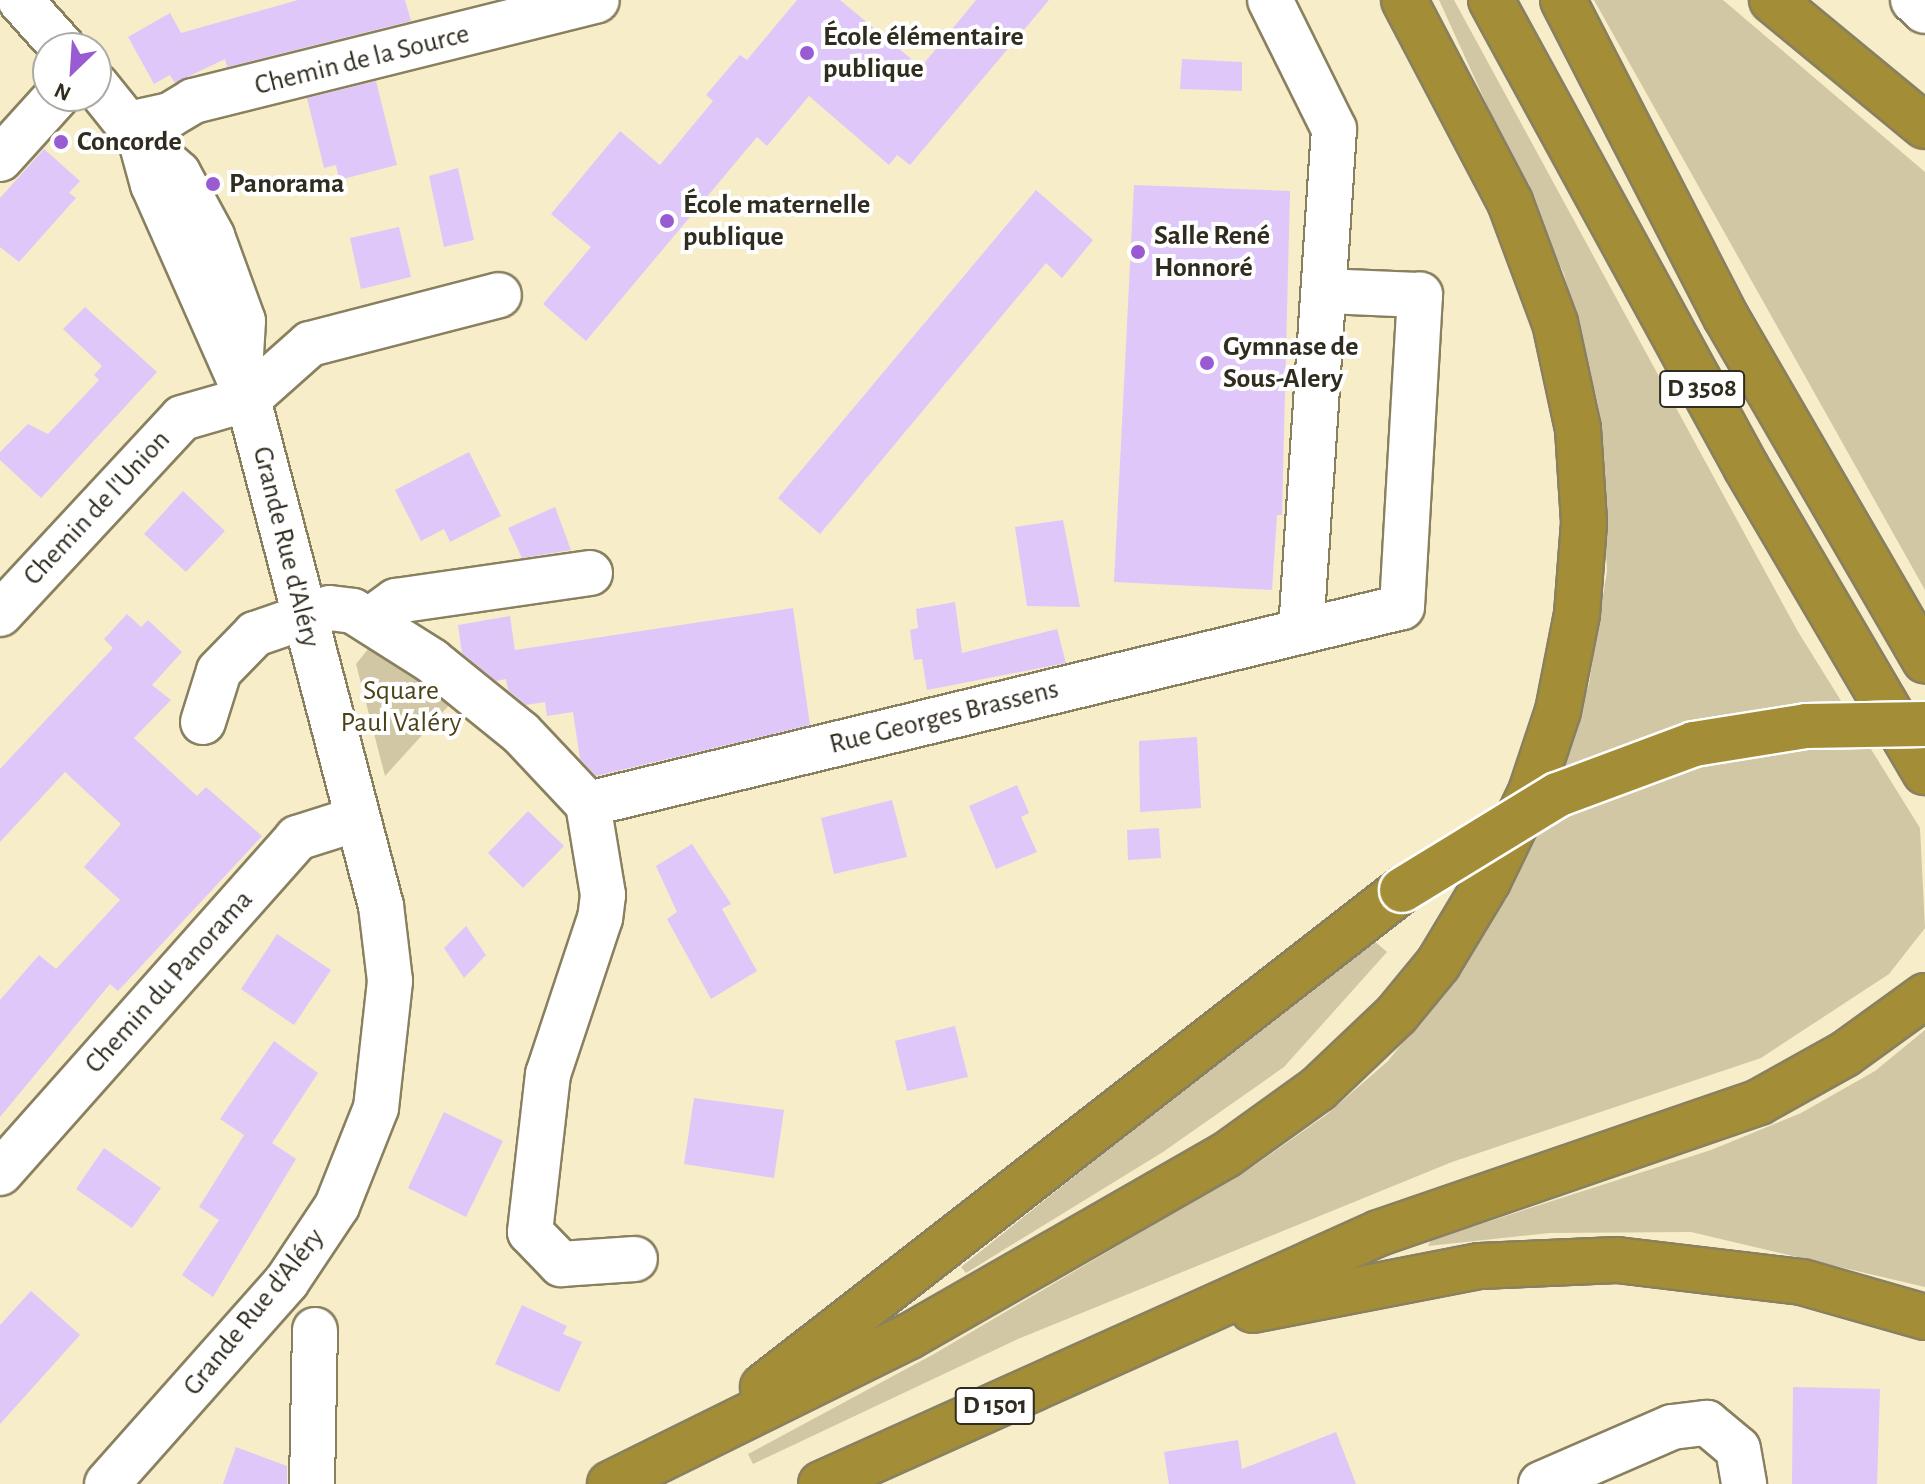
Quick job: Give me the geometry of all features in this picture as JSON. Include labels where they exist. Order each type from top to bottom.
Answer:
[{"type":"highway","points":[[610,1484],[908,1337],[1226,1155],[1318,1089],[1396,1015],[1474,905],[1531,792],[1558,711],[1577,614],[1584,522],[1578,429],[1555,323],[1510,202],[1404,0]]},
{"type":"highway","points":[[1413,0],[1478,144]]},
{"type":"highway","name":"D 3508","points":[[1491,0],[1707,398],[1925,772]]},
{"type":"highway","name":"D 3508","points":[[1563,0],[1726,317],[1925,660]]},
{"type":"highway","points":[[1772,0],[1925,126]]},
{"type":"highway","points":[[681,1449],[954,1243],[1358,922],[1503,825],[1620,768],[1766,730],[1925,724]]},
{"type":"highway","points":[[1168,1327],[1379,1233],[1759,1102],[1918,1002]]},
{"type":"highway","points":[[1168,1327],[1480,1266],[1617,1260],[1802,1282],[1925,1317]]},
{"type":"highway","name":"D 1501","points":[[821,1484],[1168,1327]]},
{"type":"street","points":[[20,0],[49,32]]},
{"type":"street","name":"Chemin de la Source","points":[[135,133],[193,101],[597,0]]},
{"type":"street","points":[[1270,0],[1334,129],[1326,291],[1301,631]]},
{"type":"street","points":[[1913,0],[1925,11]]},
{"type":"street","name":"Grande Rue d'Aléry","points":[[107,1484],[287,1281],[357,1165],[383,1078],[390,981],[381,906],[244,387],[210,321],[135,133],[112,105]]},
{"type":"street","points":[[0,159],[43,112]]},
{"type":"street","name":"Rue Georges Brassens","points":[[588,804],[1402,607],[1420,295],[1326,291]]},
{"type":"street","points":[[244,387],[310,344],[499,295]]},
{"type":"street","name":"Chemin de l'Union","points":[[0,614],[170,427],[244,387]]},
{"type":"street","points":[[371,619],[396,601],[590,573]]},
{"type":"street","points":[[203,722],[219,671],[238,646],[304,615],[330,608],[371,619],[521,733],[588,804],[603,895],[600,918],[548,1074],[530,1232],[561,1264],[635,1259]]},
{"type":"street","name":"Chemin du Panorama","points":[[0,1173],[297,838],[357,819]]},
{"type":"street","points":[[312,1484],[315,1330]]},
{"type":"street","points":[[1541,1484],[1672,1427],[1707,1423],[1738,1449],[1744,1484]]},
{"type":"green space","points":[[1439,0],[1454,0],[1797,630],[1920,828],[1925,928],[1889,974],[1761,1058],[1452,1162],[1018,1339],[753,1464],[748,1454],[934,1354],[1255,1165],[1326,1115],[1388,1061],[1428,1011],[1507,898],[1535,840],[1589,684],[1607,571],[1598,404],[1564,274]]},
{"type":"green space","points":[[1594,0],[1723,0],[1925,172],[1925,590]]},
{"type":"green space","name":"Square Paul Valéry","points":[[373,643],[451,703],[385,776],[356,664]]},
{"type":"green space","points":[[1372,939],[1387,952],[1284,1067],[1163,1152],[966,1273],[961,1267]]},
{"type":"green space","points":[[1925,1030],[1925,1287],[1691,1232],[1550,1233],[1428,1246],[1431,1240],[1711,1150],[1801,1113],[1875,1071]]},
{"type":"building","points":[[298,0],[405,0],[411,21],[227,67],[225,59],[175,83],[170,75],[154,84],[128,37],[170,13],[181,33]]},
{"type":"building","points":[[797,0],[840,0],[921,67],[976,0],[1049,0],[910,165],[897,155],[889,165],[809,96],[767,146],[757,137],[586,341],[543,304],[591,247],[551,214],[620,131],[660,165],[713,101],[706,95],[740,55],[747,60]]},
{"type":"building","points":[[1182,59],[1242,62],[1242,91],[1180,89]]},
{"type":"building","points":[[376,81],[397,165],[339,180],[336,165],[324,168],[307,98]]},
{"type":"building","points":[[44,149],[80,181],[69,193],[76,198],[19,262],[0,247],[0,198]]},
{"type":"building","points":[[458,168],[474,240],[444,247],[429,176]]},
{"type":"building","name":"Gymnase de Sous-Alery","points":[[1134,185],[1290,191],[1282,515],[1277,515],[1272,590],[1114,582]]},
{"type":"building","points":[[1036,190],[1093,240],[1062,278],[1046,263],[820,534],[778,498]]},
{"type":"building","points":[[399,227],[411,277],[361,289],[350,238]]},
{"type":"building","points":[[85,307],[157,372],[41,498],[0,460],[0,452],[28,424],[48,434],[99,380],[94,375],[102,366],[63,329]]},
{"type":"building","points":[[469,452],[501,516],[450,542],[444,529],[421,541],[395,490]]},
{"type":"building","points":[[183,491],[225,531],[186,572],[144,534]]},
{"type":"building","points":[[555,507],[571,550],[522,558],[508,528]]},
{"type":"building","points":[[1063,520],[1080,607],[1027,606],[1015,527]]},
{"type":"building","points":[[955,602],[962,653],[1057,629],[1066,663],[927,690],[922,659],[914,660],[910,630],[918,628],[916,609]]},
{"type":"building","points":[[793,608],[810,725],[596,776],[580,759],[573,712],[547,716],[545,702],[526,705],[508,690],[506,679],[496,681],[462,653],[458,625],[510,616],[515,650]]},
{"type":"building","points":[[127,614],[141,627],[148,620],[182,652],[152,685],[171,700],[134,738],[197,796],[206,787],[262,836],[118,991],[110,984],[0,1117],[0,1000],[39,955],[56,969],[120,900],[84,867],[121,824],[65,772],[0,842],[0,769],[113,648],[104,639]]},
{"type":"building","points":[[1197,737],[1201,808],[1140,812],[1139,741]]},
{"type":"building","points":[[1017,785],[1029,813],[1021,817],[1037,852],[996,869],[969,806]]},
{"type":"building","points":[[892,800],[907,857],[834,874],[821,818]]},
{"type":"building","points":[[528,811],[564,846],[523,888],[488,853]]},
{"type":"building","points":[[1159,828],[1161,858],[1128,860],[1127,830]]},
{"type":"building","points":[[692,844],[731,904],[722,909],[757,971],[711,999],[667,919],[677,912],[656,866]]},
{"type":"building","points":[[466,926],[486,955],[464,978],[444,948]]},
{"type":"building","points":[[277,934],[331,970],[294,1025],[241,989]]},
{"type":"building","points":[[955,1026],[968,1077],[907,1091],[895,1041]]},
{"type":"building","points":[[274,1041],[318,1073],[272,1143],[296,1159],[213,1297],[182,1275],[219,1220],[199,1207],[244,1135],[220,1119]]},
{"type":"building","points":[[694,1098],[784,1110],[774,1178],[684,1164]]},
{"type":"building","points":[[444,1112],[503,1141],[466,1217],[408,1188]]},
{"type":"building","points":[[104,1148],[161,1188],[132,1228],[76,1189]]},
{"type":"building","points":[[31,1291],[80,1335],[0,1424],[0,1325]]},
{"type":"building","points":[[522,1305],[567,1326],[563,1334],[582,1342],[559,1392],[495,1364]]},
{"type":"building","points":[[1793,1387],[1880,1389],[1877,1484],[1792,1484]]},
{"type":"building","points":[[1336,1432],[1356,1484],[1169,1484],[1164,1452],[1238,1440],[1242,1469]]},
{"type":"building","points":[[236,1447],[287,1466],[287,1484],[223,1484]]},
{"type":"place","name":"École élémentaire publique","points":[[807,53]]},
{"type":"place","name":"Concorde","points":[[61,142]]},
{"type":"place","name":"Panorama","points":[[213,184]]},
{"type":"place","name":"École maternelle publique","points":[[667,221]]},
{"type":"place","name":"Salle René Honnoré","points":[[1138,252]]},
{"type":"place","name":"Gymnase de Sous-Alery","points":[[1207,363]]}]
